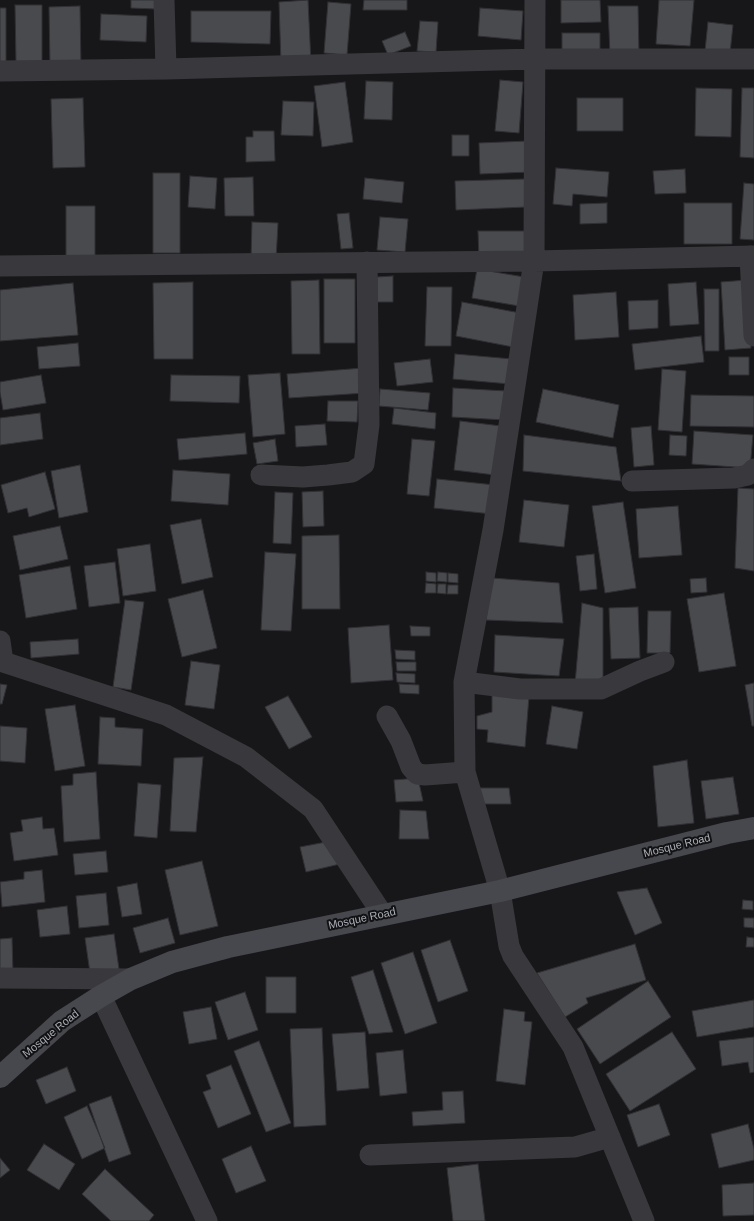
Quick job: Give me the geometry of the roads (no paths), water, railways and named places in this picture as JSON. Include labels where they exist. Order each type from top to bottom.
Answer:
[{"type":"street","points":[[164,0],[166,69]]},
{"type":"street","points":[[535,0],[534,261],[493,530],[464,682],[465,772],[500,891],[509,946],[513,956],[573,1047],[644,1221]]},
{"type":"street","points":[[0,71],[166,69],[534,59],[754,59]]},
{"type":"street","points":[[0,266],[534,261],[752,256],[754,336]]},
{"type":"street","points":[[261,475],[303,477],[328,475],[352,472],[364,464],[369,424],[367,262]]},
{"type":"street","points":[[632,481],[734,478],[748,475],[754,468]]},
{"type":"street","points":[[0,642],[1,661],[166,715],[246,757],[313,809],[383,915]]},
{"type":"street","points":[[464,682],[520,689],[601,689],[664,662]]},
{"type":"street","points":[[388,716],[401,741],[411,767],[417,774],[425,775],[465,772]]},
{"type":"street","name":"Mosque Road","points":[[0,1077],[62,1021],[131,979],[172,962],[228,947],[500,891],[727,833],[754,828]]},
{"type":"street","points":[[0,978],[131,979]]},
{"type":"street","points":[[101,996],[207,1221]]},
{"type":"street","points":[[370,1155],[575,1147],[610,1137]]}]
